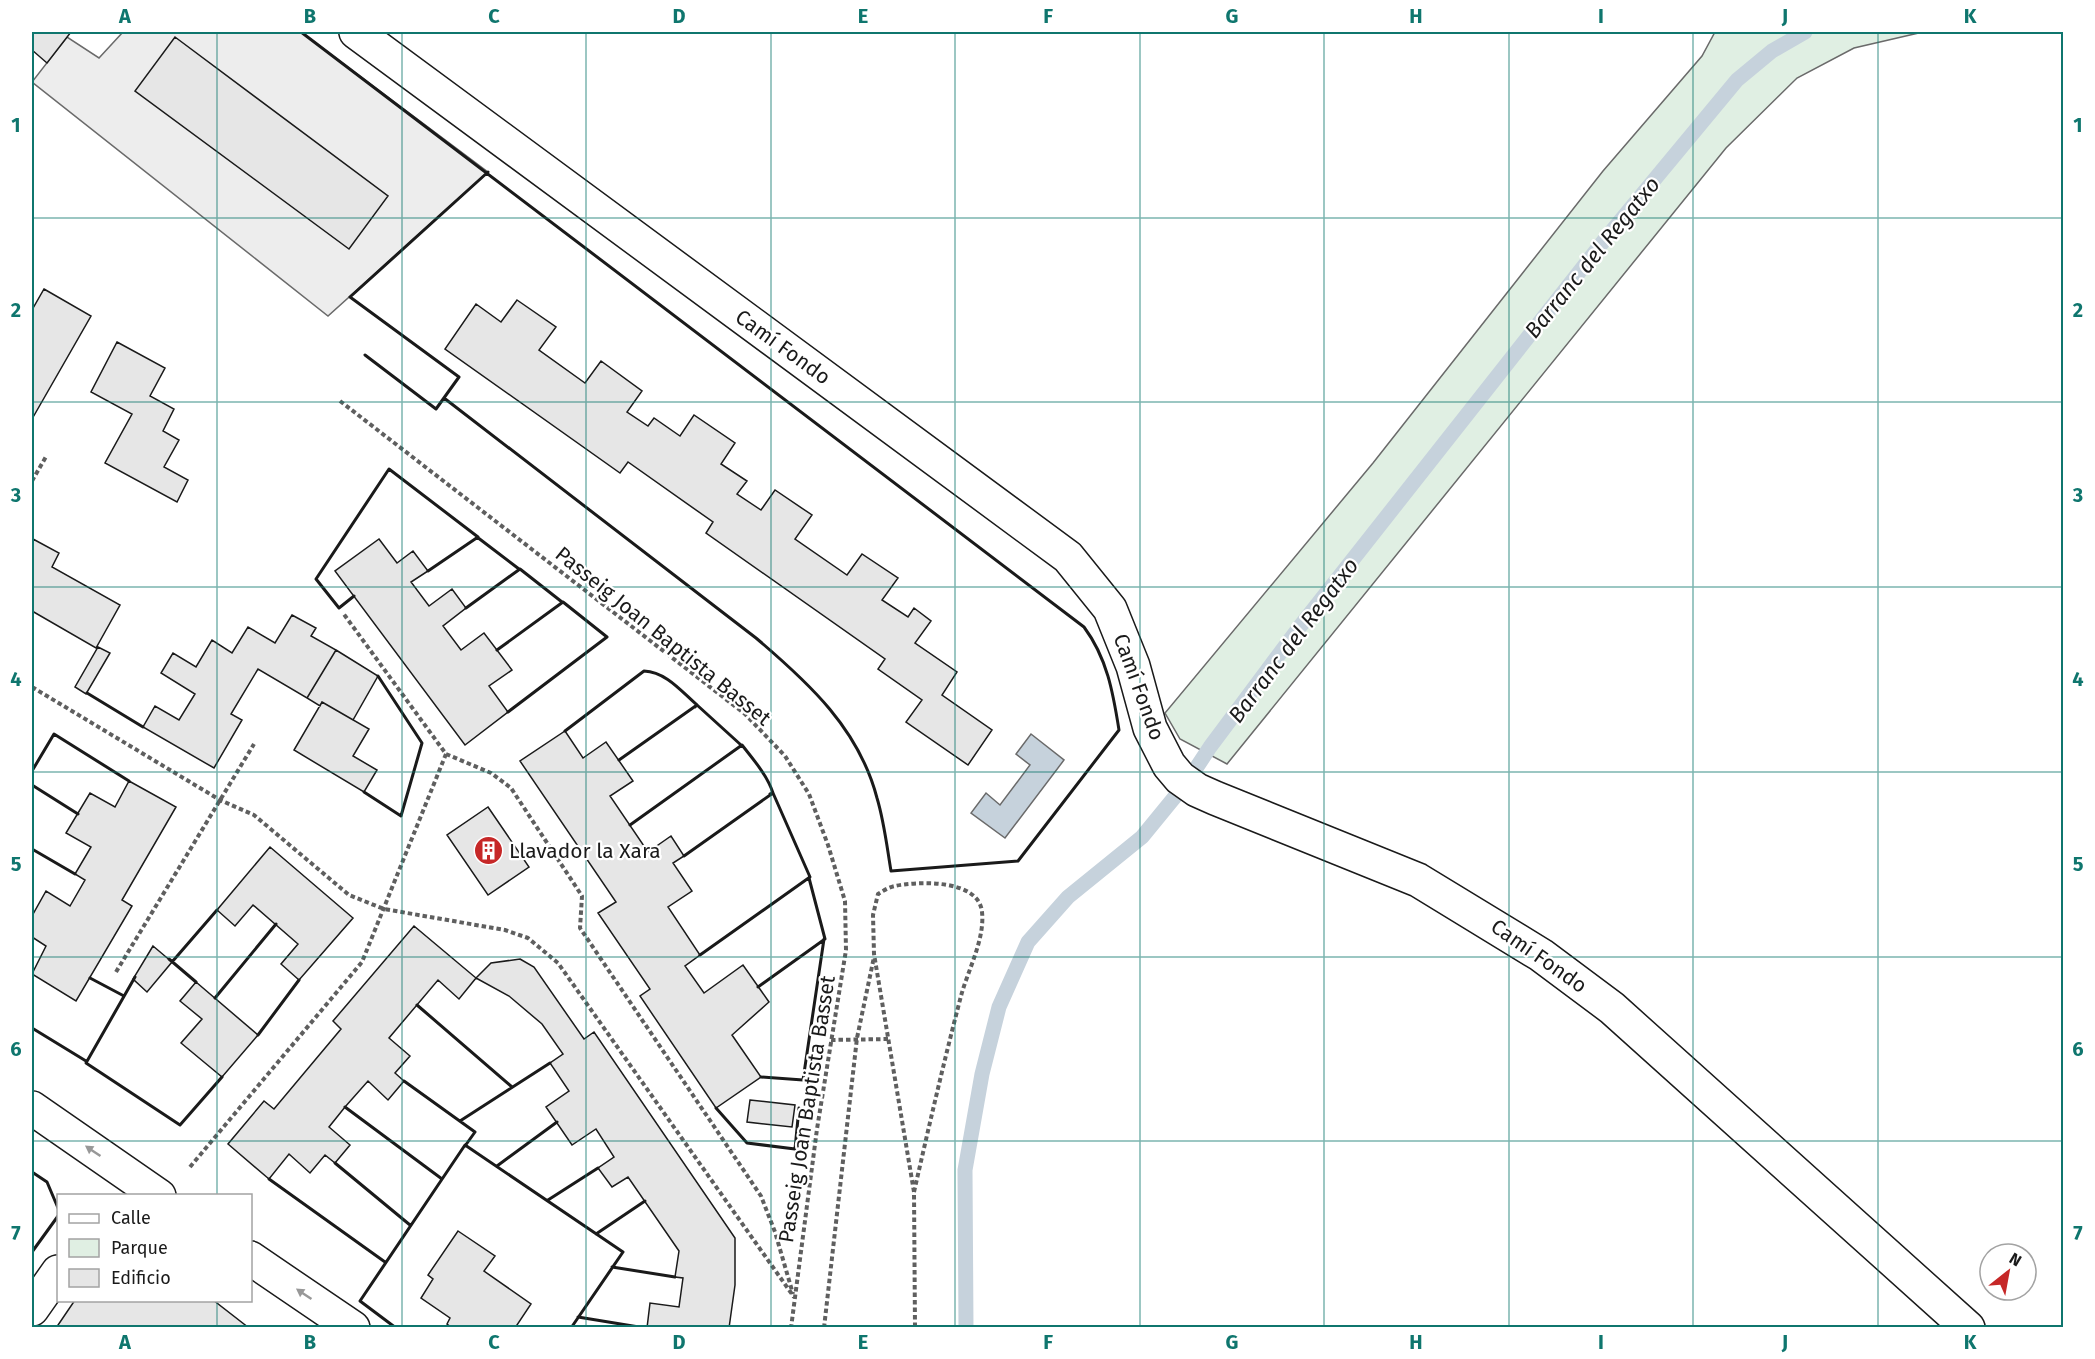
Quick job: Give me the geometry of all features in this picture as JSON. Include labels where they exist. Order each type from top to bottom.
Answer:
[{"type":"street","name":"Camí Fondo","points":[[356,32],[1068,557],[1110,609],[1133,666],[1150,728],[1169,765],[1180,778],[1206,794],[1418,880],[1541,955],[1612,1008],[1968,1328]]},
{"type":"street","points":[[32,1108],[122,1185],[152,1194]]},
{"type":"street","points":[[252,1259],[353,1328]]},
{"type":"street","points":[[32,1309],[57,1273]]},
{"type":"path","name":"Passeig Joan Baptista Basset","points":[[340,401],[744,714],[785,756],[808,794],[845,901],[846,950],[831,1040],[791,1328]]},
{"type":"path","points":[[32,481],[47,455]]},
{"type":"path","points":[[343,613],[446,754],[491,773],[511,788],[582,896],[580,928],[760,1196],[775,1232],[794,1297]]},
{"type":"path","points":[[32,687],[220,800],[254,815],[349,895],[384,909],[505,930],[528,938],[558,963],[794,1297]]},
{"type":"path","points":[[116,972],[254,744]]},
{"type":"path","points":[[189,1169],[362,962],[446,754]]},
{"type":"path","points":[[914,1192],[946,1052],[968,970],[981,933],[983,910],[967,889],[949,884],[894,886],[878,894],[873,915],[874,954],[914,1192],[915,1328]]},
{"type":"path","points":[[824,1328],[857,1038],[874,954]]},
{"type":"path","points":[[831,1040],[889,1038]]},
{"type":"green space","points":[[1715,32],[1923,32],[1854,48],[1797,78],[1726,148],[1227,764],[1180,739],[1165,713],[1373,463],[1603,171],[1702,56]]},
{"type":"shaded area","points":[[123,32],[301,32],[488,172],[328,316],[32,82],[67,37],[99,58]]},
{"type":"shaded area","points":[[1031,734],[1064,760],[1005,838],[971,813],[986,793],[1000,805],[1030,765],[1016,754]]},
{"type":"building","points":[[32,32],[71,32],[47,63],[32,50]]},
{"type":"building","points":[[175,37],[388,196],[349,249],[135,91]]},
{"type":"building","points":[[44,289],[91,316],[32,419],[32,310]]},
{"type":"building","points":[[517,300],[556,327],[539,350],[585,383],[601,361],[642,391],[627,412],[648,426],[654,418],[680,436],[694,415],[735,443],[721,464],[747,481],[737,494],[761,510],[775,490],[812,515],[795,539],[847,575],[862,554],[898,578],[882,600],[908,617],[914,608],[931,621],[915,643],[957,672],[942,695],[992,730],[968,765],[906,722],[922,700],[878,669],[885,659],[706,533],[713,522],[628,462],[620,473],[445,349],[476,304],[501,322]]},
{"type":"building","points":[[117,342],[165,368],[150,396],[174,409],[163,431],[179,440],[164,467],[188,480],[177,502],[105,463],[132,414],[91,392]]},
{"type":"building","points":[[33,539],[59,553],[52,567],[120,605],[96,648],[32,611]]},
{"type":"building","points":[[379,539],[397,563],[413,551],[428,571],[411,582],[429,606],[452,589],[466,608],[443,626],[461,650],[484,633],[512,670],[489,686],[508,712],[465,745],[335,571]]},
{"type":"building","points":[[292,615],[316,628],[311,636],[336,650],[307,698],[258,669],[231,714],[242,720],[214,768],[143,727],[155,706],[179,720],[195,694],[161,673],[173,653],[196,667],[212,640],[232,653],[248,627],[275,643]]},
{"type":"building","points":[[98,647],[110,653],[86,694],[75,687]]},
{"type":"building","points":[[336,650],[378,676],[353,720],[322,702],[320,706],[307,698]]},
{"type":"building","points":[[322,702],[369,729],[353,756],[377,770],[364,792],[294,750]]},
{"type":"building","points":[[565,731],[583,758],[606,742],[633,781],[610,796],[648,852],[671,836],[684,856],[673,863],[692,891],[668,907],[700,955],[685,966],[704,993],[743,965],[769,1002],[732,1035],[761,1077],[716,1108],[640,996],[650,989],[598,913],[616,902],[520,761]]},
{"type":"building","points":[[129,781],[176,807],[122,900],[132,906],[76,1001],[32,974],[46,946],[32,937],[32,916],[46,891],[70,906],[85,880],[75,874],[91,847],[66,833],[90,793],[115,807]]},
{"type":"building","name":"Llavador la Xara","points":[[488,807],[529,867],[488,895],[447,835]]},
{"type":"building","points":[[270,847],[353,918],[299,980],[281,964],[298,944],[253,905],[235,926],[217,910]]},
{"type":"building","points":[[414,926],[476,978],[459,999],[438,980],[389,1038],[410,1056],[395,1073],[404,1081],[388,1100],[368,1081],[345,1107],[329,1127],[350,1145],[335,1163],[325,1155],[310,1173],[289,1154],[269,1179],[228,1144],[264,1101],[274,1109],[341,1029],[333,1021]]},
{"type":"building","points":[[153,946],[172,962],[147,992],[133,979]]},
{"type":"building","points":[[520,959],[534,967],[584,1039],[594,1032],[735,1238],[735,1285],[729,1328],[647,1328],[650,1303],[679,1307],[683,1278],[675,1277],[679,1251],[628,1177],[612,1187],[598,1168],[614,1157],[596,1129],[572,1145],[546,1107],[569,1091],[550,1063],[563,1054],[542,1024],[509,996],[476,978],[491,963]]},
{"type":"building","points":[[196,982],[258,1035],[222,1077],[181,1043],[202,1019],[180,1001]]},
{"type":"building","points":[[750,1100],[795,1105],[792,1127],[747,1122]]},
{"type":"building","points":[[458,1231],[495,1256],[484,1271],[531,1304],[515,1328],[452,1328],[447,1324],[450,1318],[421,1298],[433,1279],[428,1275]]},
{"type":"building","points":[[74,1302],[216,1302],[249,1328],[56,1328]]},
{"type":"waterway","name":"Barranc del Regatxo","points":[[966,1328],[965,1170],[982,1074],[999,1007],[1028,942],[1068,897],[1142,837],[1187,782],[1210,747],[1298,629],[1606,238],[1737,80],[1772,51],[1805,32]]},
{"type":"wall","points":[[301,32],[1084,627],[1104,663],[1119,730],[1018,861],[891,871],[882,816],[869,773],[845,729],[813,690],[756,638],[444,398]]},
{"type":"wall","points":[[365,355],[436,409],[459,377],[350,297],[488,172]]},
{"type":"wall","points":[[354,596],[339,608],[316,579],[389,469],[478,537],[428,571]]},
{"type":"wall","points":[[477,537],[519,569]]},
{"type":"wall","points":[[466,608],[520,569],[562,602]]},
{"type":"wall","points":[[497,650],[563,602],[607,637],[508,712]]},
{"type":"wall","points":[[565,731],[644,671],[659,675],[679,688],[697,705],[695,707]]},
{"type":"wall","points":[[364,792],[401,816],[422,743],[378,676]]},
{"type":"wall","points":[[87,693],[143,727]]},
{"type":"wall","points":[[619,760],[697,705],[741,745]]},
{"type":"wall","points":[[32,771],[54,734],[129,781]]},
{"type":"wall","points":[[630,825],[742,745],[767,780],[773,793],[770,794]]},
{"type":"wall","points":[[32,785],[78,814]]},
{"type":"wall","points":[[684,856],[773,793],[810,877],[700,955]]},
{"type":"wall","points":[[32,849],[75,874]]},
{"type":"wall","points":[[758,987],[825,939],[809,878]]},
{"type":"wall","points":[[172,962],[217,910]]},
{"type":"wall","points":[[215,998],[276,924]]},
{"type":"wall","points":[[761,1077],[803,1080],[824,939]]},
{"type":"wall","points":[[169,959],[196,982]]},
{"type":"wall","points":[[135,977],[86,1063],[180,1125],[222,1077]]},
{"type":"wall","points":[[90,978],[124,996]]},
{"type":"wall","points":[[258,1035],[299,980]]},
{"type":"wall","points":[[417,1005],[512,1087]]},
{"type":"wall","points":[[32,1028],[86,1061]]},
{"type":"wall","points":[[460,1121],[550,1063]]},
{"type":"wall","points":[[404,1081],[475,1132],[465,1146]]},
{"type":"wall","points":[[345,1107],[442,1179]]},
{"type":"wall","points":[[716,1108],[747,1143],[795,1149],[799,1108]]},
{"type":"wall","points":[[497,1166],[557,1122]]},
{"type":"wall","points":[[396,1328],[360,1301],[465,1145],[623,1252],[571,1328]]},
{"type":"wall","points":[[335,1163],[410,1225]]},
{"type":"wall","points":[[548,1200],[598,1168]]},
{"type":"wall","points":[[32,1172],[47,1182],[57,1206]]},
{"type":"wall","points":[[269,1179],[385,1262]]},
{"type":"wall","points":[[596,1234],[645,1201]]},
{"type":"wall","points":[[32,1252],[57,1217]]},
{"type":"wall","points":[[612,1267],[675,1277]]},
{"type":"wall","points":[[578,1317],[645,1328]]},
{"type":"place","name":"Llavador la Xara","points":[[488,851]]}]
